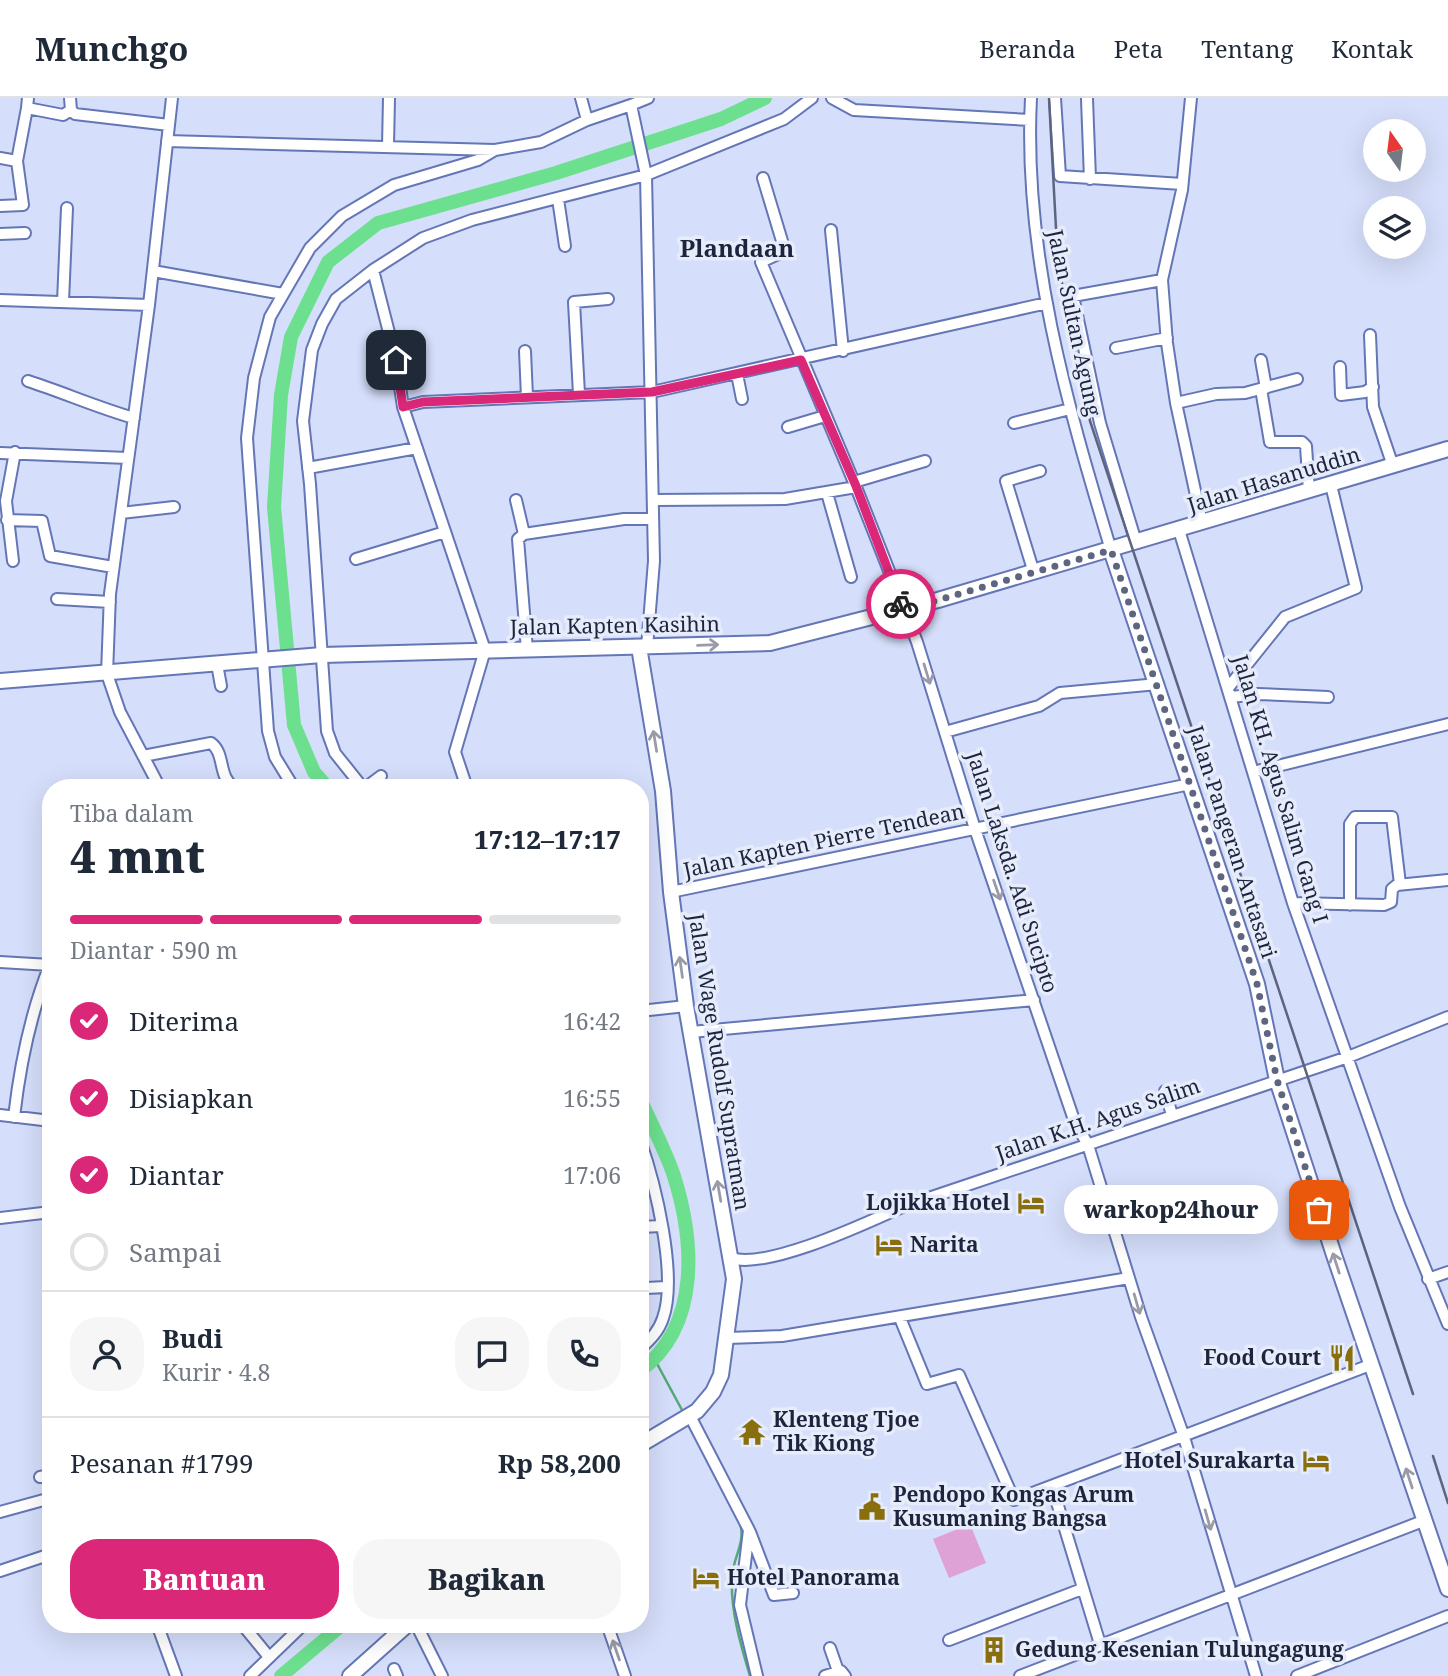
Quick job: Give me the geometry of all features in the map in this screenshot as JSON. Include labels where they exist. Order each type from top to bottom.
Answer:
[{"type":"main road","name":"Jalan Hasanuddin","points":[[1111,550],[1448,449]]},
{"type":"main road","name":"Jalan Kapten Kasihin","points":[[0,681],[321,655],[770,643],[904,610],[1111,550]]},
{"type":"main road","name":"Jalan Pangeran Antasari","points":[[1111,550],[1257,984],[1277,1080],[1370,1365],[1448,1589]]},
{"type":"main road","name":"Jalan Wage Rudolf Supratman","points":[[643,647],[665,812],[671,892],[686,1006],[734,1279],[727,1338],[717,1384],[710,1399],[690,1416],[649,1440]]},
{"type":"main road","points":[[350,1676],[398,1633]]},
{"type":"street","points":[[155,779],[120,712],[107,674],[113,567],[149,305],[172,98]]},
{"type":"street","points":[[388,146],[389,98]]},
{"type":"street","points":[[581,98],[587,120]]},
{"type":"street","points":[[167,141],[495,150],[541,142],[587,120],[647,98]]},
{"type":"street","points":[[357,779],[335,753],[327,732],[303,421],[312,350],[336,299],[373,270],[424,238],[472,220],[646,175],[784,119],[812,98]]},
{"type":"street","points":[[832,98],[853,110],[1030,120]]},
{"type":"street","name":"Jalan Sultan Agung","points":[[1031,98],[1032,215],[1047,303],[1070,409],[1111,550]]},
{"type":"street","points":[[1055,98],[1058,173],[1062,177],[1181,191]]},
{"type":"street","points":[[1191,98],[1181,191],[1162,280],[1177,403],[1202,523]]},
{"type":"street","points":[[1087,99],[1090,179]]},
{"type":"street","points":[[0,206],[23,205],[17,161],[27,103],[63,115],[71,104]]},
{"type":"street","points":[[71,104],[75,114],[169,125]]},
{"type":"street","points":[[631,105],[646,175],[652,392],[654,561],[643,647]]},
{"type":"street","points":[[288,779],[275,757],[268,730],[266,659],[247,438],[254,379],[270,317],[310,248],[342,216],[394,185],[478,160],[495,150]]},
{"type":"street","points":[[0,158],[17,161]]},
{"type":"street","name":"Jalan Laksda. Adi Sucipto","points":[[763,178],[785,251],[761,262],[855,484],[904,610],[1074,1121],[1088,1145],[1129,1278],[1183,1434],[1229,1594],[1256,1676]]},
{"type":"street","points":[[558,199],[565,246]]},
{"type":"street","points":[[63,302],[67,208]]},
{"type":"street","points":[[831,230],[843,351]]},
{"type":"street","points":[[0,234],[25,233]]},
{"type":"street","points":[[373,270],[396,360],[403,407],[485,650],[455,736],[456,761],[463,779]]},
{"type":"street","points":[[153,271],[283,295]]},
{"type":"street","points":[[1136,542],[1100,423],[1073,296],[1162,280]]},
{"type":"street","points":[[579,394],[574,302],[608,299]]},
{"type":"street","points":[[0,300],[149,305]]},
{"type":"street","points":[[403,407],[423,402],[652,392],[1047,303]]},
{"type":"street","points":[[1370,335],[1373,407],[1393,466]]},
{"type":"street","points":[[1116,348],[1167,338]]},
{"type":"street","points":[[525,351],[527,397]]},
{"type":"street","points":[[1261,360],[1270,442],[1302,442],[1306,446],[1309,491]]},
{"type":"street","points":[[1340,367],[1341,395],[1365,392],[1373,387]]},
{"type":"street","points":[[737,374],[742,399]]},
{"type":"street","points":[[1177,403],[1204,396],[1233,395],[1297,379]]},
{"type":"street","points":[[28,381],[80,397],[87,404],[134,418]]},
{"type":"street","points":[[1014,423],[1070,409]]},
{"type":"street","points":[[788,426],[825,416]]},
{"type":"street","points":[[308,468],[417,448]]},
{"type":"street","points":[[13,561],[5,525],[7,490],[15,452]]},
{"type":"street","points":[[0,453],[128,458]]},
{"type":"street","points":[[654,500],[758,500],[827,493],[925,461]]},
{"type":"street","points":[[1034,573],[1006,481],[1040,471]]},
{"type":"street","points":[[1230,693],[1285,617],[1356,588],[1331,485]]},
{"type":"street","points":[[827,493],[851,578]]},
{"type":"street","points":[[516,500],[524,534]]},
{"type":"street","points":[[121,513],[174,508]]},
{"type":"street","points":[[527,650],[516,547],[518,539],[524,534],[624,519],[653,519]]},
{"type":"street","points":[[5,525],[41,521],[50,556],[113,567]]},
{"type":"street","name":"Jalan KH. Agus Salim Gang I","points":[[1178,530],[1293,903],[1428,1279],[1448,1324]]},
{"type":"street","points":[[356,559],[445,532]]},
{"type":"street","points":[[57,599],[110,602]]},
{"type":"street","points":[[217,664],[221,686]]},
{"type":"street","points":[[945,732],[1040,706],[1060,692],[1158,684]]},
{"type":"street","points":[[1230,693],[1328,697]]},
{"type":"street","points":[[1253,772],[1448,724]]},
{"type":"street","points":[[143,755],[211,743],[218,749],[222,773],[227,779]]},
{"type":"street","points":[[377,779],[381,776]]},
{"type":"street","name":"Jalan Kapten Pierre Tendean","points":[[671,892],[1190,784]]},
{"type":"street","points":[[1350,905],[1350,824],[1354,817],[1392,817],[1400,884]]},
{"type":"street","points":[[1293,903],[1388,904],[1394,887],[1400,884],[1448,880]]},
{"type":"street","points":[[0,962],[42,965]]},
{"type":"street","points":[[14,1117],[23,1046],[42,992]]},
{"type":"street","points":[[691,1032],[1034,1000]]},
{"type":"street","points":[[649,1010],[686,1006]]},
{"type":"street","name":"Jalan K.H. Agus Salim","points":[[731,1258],[760,1260],[1172,1115],[1348,1057],[1448,1017]]},
{"type":"street","points":[[1165,1091],[1172,1115]]},
{"type":"street","points":[[0,1115],[42,1120]]},
{"type":"street","points":[[649,1186],[662,1226],[666,1287],[662,1324],[649,1339]]},
{"type":"street","points":[[0,1218],[42,1213]]},
{"type":"street","points":[[649,1227],[662,1226]]},
{"type":"street","points":[[1428,1279],[1448,1272]]},
{"type":"street","points":[[727,1338],[782,1336],[1129,1278]]},
{"type":"street","points":[[649,1289],[666,1287]]},
{"type":"street","points":[[900,1318],[927,1384],[959,1375],[1011,1499],[1052,1486],[1370,1365]]},
{"type":"street","points":[[690,1416],[749,1530],[774,1595],[793,1593]]},
{"type":"street","points":[[1052,1486],[1100,1644]]},
{"type":"street","points":[[0,1513],[42,1501]]},
{"type":"street","points":[[1020,1676],[1423,1521]]},
{"type":"street","points":[[749,1530],[740,1599],[757,1676]]},
{"type":"street","points":[[0,1571],[42,1557]]},
{"type":"street","points":[[949,1640],[1083,1588]]},
{"type":"street","points":[[1297,1676],[1448,1616]]},
{"type":"street","points":[[160,1633],[176,1676]]},
{"type":"street","points":[[249,1633],[269,1657]]},
{"type":"street","points":[[250,1676],[294,1633]]},
{"type":"street","points":[[420,1633],[442,1676]]},
{"type":"street","points":[[610,1633],[625,1676]]},
{"type":"street","points":[[825,1676],[842,1674],[830,1648]]},
{"type":"shaded area","points":[[970,1524],[986,1563],[949,1578],[933,1539]]},
{"type":"waterway","points":[[320,779],[314,772],[294,725],[274,507],[281,395],[291,337],[328,262],[378,223],[556,173],[721,119],[765,98]]},
{"type":"waterway","points":[[649,1118],[673,1173],[680,1198],[688,1252],[688,1279],[683,1305],[674,1330],[660,1352],[649,1362]]},
{"type":"waterway","points":[[655,1360],[682,1410]]},
{"type":"waterway","points":[[740,1523],[741,1537],[733,1570],[732,1589],[737,1627],[750,1676]]},
{"type":"waterway","points":[[281,1676],[332,1633]]},
{"type":"railway","points":[[1049,98],[1057,247],[1065,305],[1090,421],[1413,1394]]},
{"type":"railway","points":[[1433,1456],[1448,1503]]},
{"type":"way so far","points":[[901,604],[904,610],[1111,550],[1257,984],[1277,1080],[1319,1210]]},
{"type":"place","name":"Lojikka Hotel","points":[[1031,1203]]},
{"type":"place","name":"warkop24hour","points":[[1319,1210]]},
{"type":"place","name":"Narita","points":[[889,1245]]},
{"type":"place","name":"Food Court","points":[[1342,1358]]},
{"type":"place","name":"Klenteng Tjoe Tik Kiong","points":[[752,1432]]},
{"type":"place","name":"Hotel Surakarta","points":[[1316,1461]]},
{"type":"place","name":"Pendopo Kongas Arum Kusumaning Bangsa","points":[[872,1507]]},
{"type":"place","name":"Hotel Panorama","points":[[706,1578]]},
{"type":"place","name":"Gedung Kesenian Tulungagung","points":[[994,1650]]},
{"type":"district","name":"Plandaan","points":[[737,249]]},
{"type":"route","points":[[396,360],[403,407],[423,402],[652,392],[801,360],[856,486],[901,604]]}]
